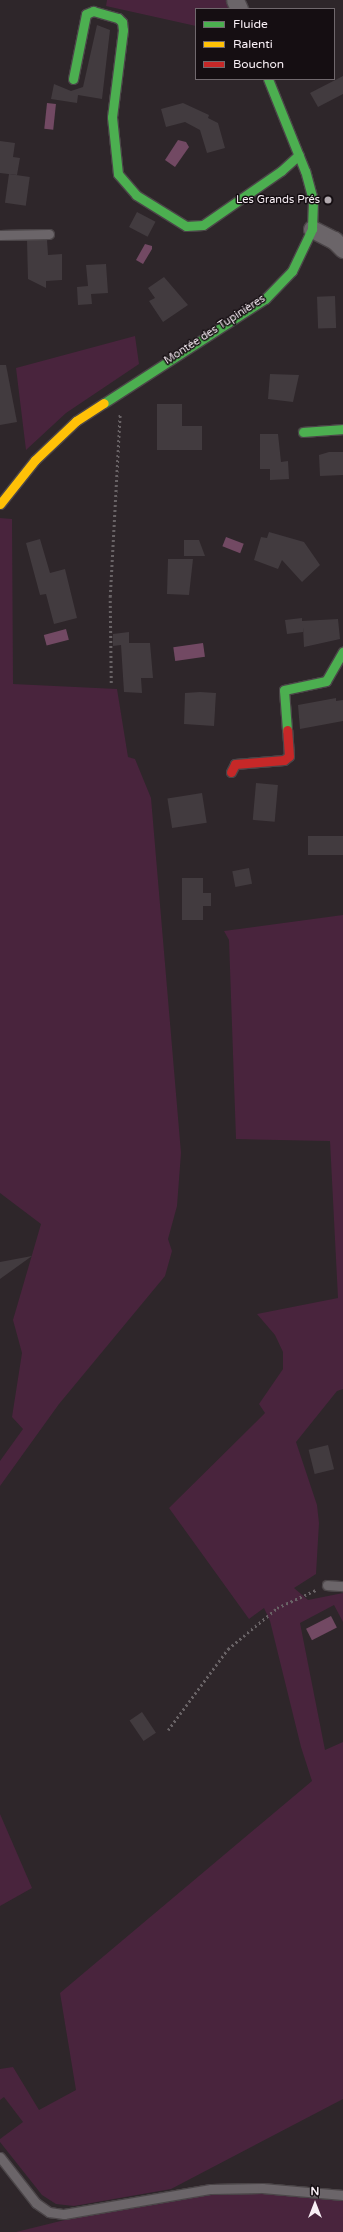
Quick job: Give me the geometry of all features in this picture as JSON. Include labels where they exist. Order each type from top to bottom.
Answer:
[{"type":"street","points":[[73,79],[86,14],[93,11],[118,18],[122,22],[123,30],[112,116],[118,174],[136,195],[186,226],[203,225],[281,171],[299,155]]},
{"type":"street","name":"Montée des Tupinières","points":[[0,504],[20,476],[59,436],[93,408],[265,299],[292,271],[312,229],[313,200],[299,155],[268,80]]},
{"type":"street","points":[[312,229],[334,240],[343,248]]},
{"type":"street","points":[[303,432],[343,429]]},
{"type":"street","points":[[231,772],[235,764],[284,760],[289,756],[284,690],[326,681],[343,651]]},
{"type":"lane","points":[[0,234],[49,234]]},
{"type":"lane","points":[[327,1586],[343,1586]]},
{"type":"lane","points":[[0,2157],[36,2203],[49,2212],[64,2214],[163,2196],[234,2187],[343,2195]]},
{"type":"path","points":[[111,683],[110,597],[121,390]]},
{"type":"path","points":[[168,1730],[228,1650],[277,1608],[327,1586]]},
{"type":"shaded area","points":[[107,0],[227,0],[231,8],[195,8],[195,26],[106,6]]},
{"type":"shaded area","points":[[47,103],[56,104],[53,130],[44,129]]},
{"type":"shaded area","points":[[178,140],[186,142],[189,147],[175,167],[165,160]]},
{"type":"shaded area","points":[[145,244],[152,246],[152,249],[143,264],[136,260]]},
{"type":"shaded area","points":[[135,336],[139,364],[66,413],[26,450],[16,368]]},
{"type":"shaded area","points":[[0,518],[12,519],[13,684],[117,689],[128,757],[135,759],[151,798],[181,1153],[177,1206],[168,1239],[172,1251],[165,1276],[59,1404],[0,1486],[0,1461],[23,1429],[12,1417],[22,1353],[13,1320],[41,1224],[0,1193]]},
{"type":"shaded area","points":[[226,537],[244,544],[240,553],[222,546]]},
{"type":"shaded area","points":[[66,629],[69,640],[47,646],[44,635]]},
{"type":"shaded area","points":[[203,643],[205,657],[175,661],[173,647]]},
{"type":"shaded area","points":[[343,915],[343,1389],[337,1391],[296,1442],[317,1505],[319,1523],[316,1574],[294,1588],[308,1600],[343,1593],[343,1622],[334,1605],[300,1623],[325,1750],[343,1742],[343,2099],[171,2189],[74,2206],[56,2204],[42,2195],[0,2142],[0,2139],[23,2122],[4,2097],[0,2100],[0,2069],[13,2067],[39,2110],[76,2090],[60,1993],[312,1781],[301,1747],[270,1621],[264,1608],[249,1619],[169,1508],[265,1413],[259,1404],[283,1369],[283,1352],[275,1335],[257,1314],[338,1298],[330,1141],[236,1139],[229,940],[224,931]]},
{"type":"shaded area","points":[[331,1616],[337,1628],[312,1640],[306,1629]]},
{"type":"shaded area","points":[[0,1814],[32,1888],[0,1906]]},
{"type":"shaded area","points":[[230,2192],[343,2198],[343,2232],[16,2232],[93,2213],[192,2195]]},
{"type":"building","points":[[97,25],[110,30],[102,99],[78,95],[77,103],[51,99],[54,84],[71,91],[83,87]]},
{"type":"building","points":[[343,76],[343,94],[318,107],[310,93]]},
{"type":"building","points":[[183,103],[209,115],[208,118],[218,123],[225,148],[207,153],[200,130],[185,122],[166,127],[161,109]]},
{"type":"building","points":[[0,141],[15,143],[13,157],[20,158],[17,175],[0,173]]},
{"type":"building","points":[[9,174],[30,177],[26,206],[5,203]]},
{"type":"building","points":[[137,212],[156,222],[148,237],[129,227]]},
{"type":"building","points":[[27,240],[47,240],[48,255],[62,254],[62,280],[46,281],[46,288],[28,279]]},
{"type":"building","points":[[106,264],[108,293],[91,294],[92,304],[78,305],[77,287],[88,286],[86,265]]},
{"type":"building","points":[[164,277],[188,305],[163,322],[149,301],[155,298],[148,288]]},
{"type":"building","points":[[335,296],[336,328],[318,329],[317,297]]},
{"type":"building","points":[[0,365],[6,365],[17,422],[0,425]]},
{"type":"building","points":[[270,374],[299,375],[293,402],[268,399]]},
{"type":"building","points":[[157,404],[182,404],[182,426],[202,426],[202,450],[157,450]]},
{"type":"building","points":[[260,434],[278,434],[281,462],[288,461],[289,479],[270,480],[270,469],[260,469]]},
{"type":"building","points":[[329,452],[343,452],[343,475],[320,476],[319,455]]},
{"type":"building","points":[[269,532],[304,542],[320,565],[302,582],[282,560],[278,569],[254,560],[261,537],[267,538]]},
{"type":"building","points":[[40,539],[50,573],[65,569],[77,618],[54,624],[46,594],[40,595],[26,543]]},
{"type":"building","points":[[184,540],[199,540],[205,556],[184,556]]},
{"type":"building","points":[[168,559],[193,559],[189,595],[167,594]]},
{"type":"building","points":[[302,618],[302,621],[338,619],[340,639],[304,647],[303,627],[303,632],[287,634],[285,620]]},
{"type":"building","points":[[129,632],[129,643],[150,643],[153,678],[141,678],[142,693],[124,692],[121,645],[113,646],[113,634]]},
{"type":"building","points":[[185,693],[216,693],[214,726],[184,724]]},
{"type":"building","points":[[336,698],[336,701],[343,700],[343,721],[300,729],[298,705]]},
{"type":"building","points":[[256,783],[278,785],[275,822],[253,820]]},
{"type":"building","points":[[202,793],[207,823],[172,828],[167,798]]},
{"type":"building","points":[[308,836],[343,836],[343,855],[308,855]]},
{"type":"building","points":[[249,868],[252,884],[235,887],[232,871]]},
{"type":"building","points":[[182,878],[203,878],[203,893],[211,893],[211,906],[203,906],[203,920],[182,920]]},
{"type":"building","points":[[32,1256],[0,1279],[0,1262]]},
{"type":"building","points":[[328,1445],[334,1469],[315,1474],[309,1450]]},
{"type":"building","points":[[142,1712],[156,1733],[144,1741],[130,1720]]},
{"type":"traffic: fast","points":[[73,79],[86,14],[93,11],[118,18],[122,22],[123,30],[112,117],[118,174],[136,195],[186,226],[203,225],[281,171],[299,155]]},
{"type":"traffic: fast","points":[[104,403],[265,299],[292,271],[312,229],[313,200],[305,171],[268,80]]},
{"type":"traffic: fast","points":[[303,432],[343,429]]},
{"type":"traffic: fast","points":[[287,730],[284,690],[326,681],[343,651]]},
{"type":"traffic: slow","points":[[0,504],[35,460],[76,421],[104,403]]},
{"type":"traffic: jam","points":[[231,772],[235,764],[284,760],[289,756],[287,730]]},
{"type":"place","name":"Les Grands Prés","points":[[328,200]]}]
